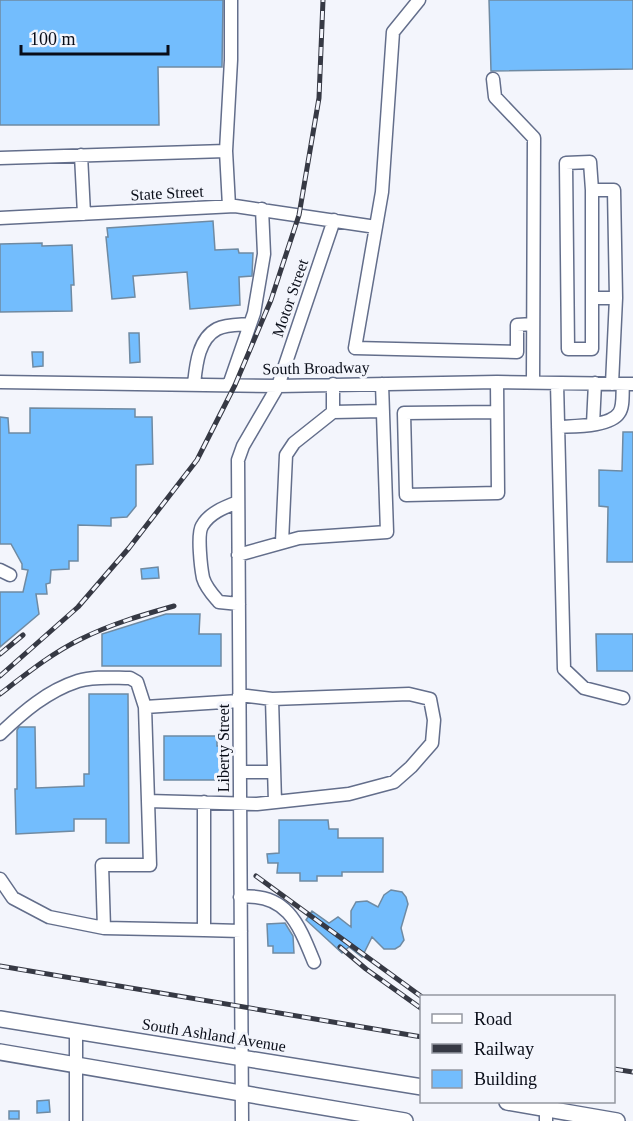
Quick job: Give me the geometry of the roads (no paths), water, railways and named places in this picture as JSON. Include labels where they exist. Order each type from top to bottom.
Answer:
[{"type":"main road","name":"South Ashland Avenue","points":[[0,1019],[420,1088]]},
{"type":"main road","points":[[0,1052],[405,1121]]},
{"type":"main road","points":[[513,1103],[546,1114],[617,1121]]},
{"type":"street","points":[[229,206],[226,150],[231,60],[231,0]]},
{"type":"street","points":[[419,0],[393,32],[382,192],[355,348],[517,352],[518,326],[533,324]]},
{"type":"street","points":[[493,79],[495,97],[534,138],[533,382]]},
{"type":"street","points":[[0,158],[226,150]]},
{"type":"street","points":[[81,155],[84,214]]},
{"type":"street","points":[[590,162],[592,298],[592,349],[568,349],[566,163],[590,162]]},
{"type":"street","points":[[558,427],[593,424],[611,419],[619,414],[622,404],[623,384],[616,298],[614,190],[592,190]]},
{"type":"street","name":"State Street","points":[[0,218],[229,206],[376,227]]},
{"type":"street","points":[[229,385],[254,313],[264,254],[262,210]]},
{"type":"street","name":"Motor Street","points":[[278,386],[334,220]]},
{"type":"street","points":[[592,298],[616,298]]},
{"type":"street","points":[[194,384],[197,356],[210,334],[218,329],[250,324]]},
{"type":"street","name":"South Broadway","points":[[0,382],[278,386],[497,382],[623,384]]},
{"type":"street","points":[[497,382],[498,493],[406,495],[404,413],[497,412]]},
{"type":"street","points":[[557,383],[564,669],[584,688],[623,698]]},
{"type":"street","points":[[593,424],[595,383]]},
{"type":"street","points":[[333,384],[333,412]]},
{"type":"street","points":[[238,555],[299,538],[387,532],[382,384]]},
{"type":"street","name":"Liberty Street","points":[[242,1121],[238,460],[278,386]]},
{"type":"street","points":[[282,542],[286,455],[294,444],[333,412],[383,411]]},
{"type":"street","points":[[238,502],[212,515],[202,526],[200,535],[203,578],[209,591],[219,602],[239,604]]},
{"type":"street","points":[[0,734],[26,710],[55,691],[80,681],[130,678],[137,682],[145,707],[150,865],[102,866],[104,928]]},
{"type":"street","points":[[145,707],[239,698],[409,694],[430,699],[434,720],[432,743],[394,782],[349,794],[257,804],[148,801]]},
{"type":"street","points":[[272,699],[275,802]]},
{"type":"street","points":[[240,772],[274,772]]},
{"type":"street","points":[[204,802],[204,930]]},
{"type":"street","points":[[0,879],[13,898],[49,917],[104,928],[241,931]]},
{"type":"street","points":[[240,897],[258,895],[266,898],[295,919],[314,962]]},
{"type":"street","points":[[76,1032],[76,1121]]},
{"type":"railway","points":[[0,676],[78,607],[129,548],[197,460],[235,385],[271,300],[299,215],[319,98],[323,0]]},
{"type":"railway","points":[[0,694],[49,657],[81,639],[115,624],[174,606]]},
{"type":"railway","points":[[0,654],[23,635]]},
{"type":"railway","points":[[256,876],[420,996]]},
{"type":"railway","points":[[340,947],[366,969],[420,1008]]},
{"type":"railway","points":[[0,966],[420,1037]]},
{"type":"railway","points":[[615,1069],[633,1072]]}]
